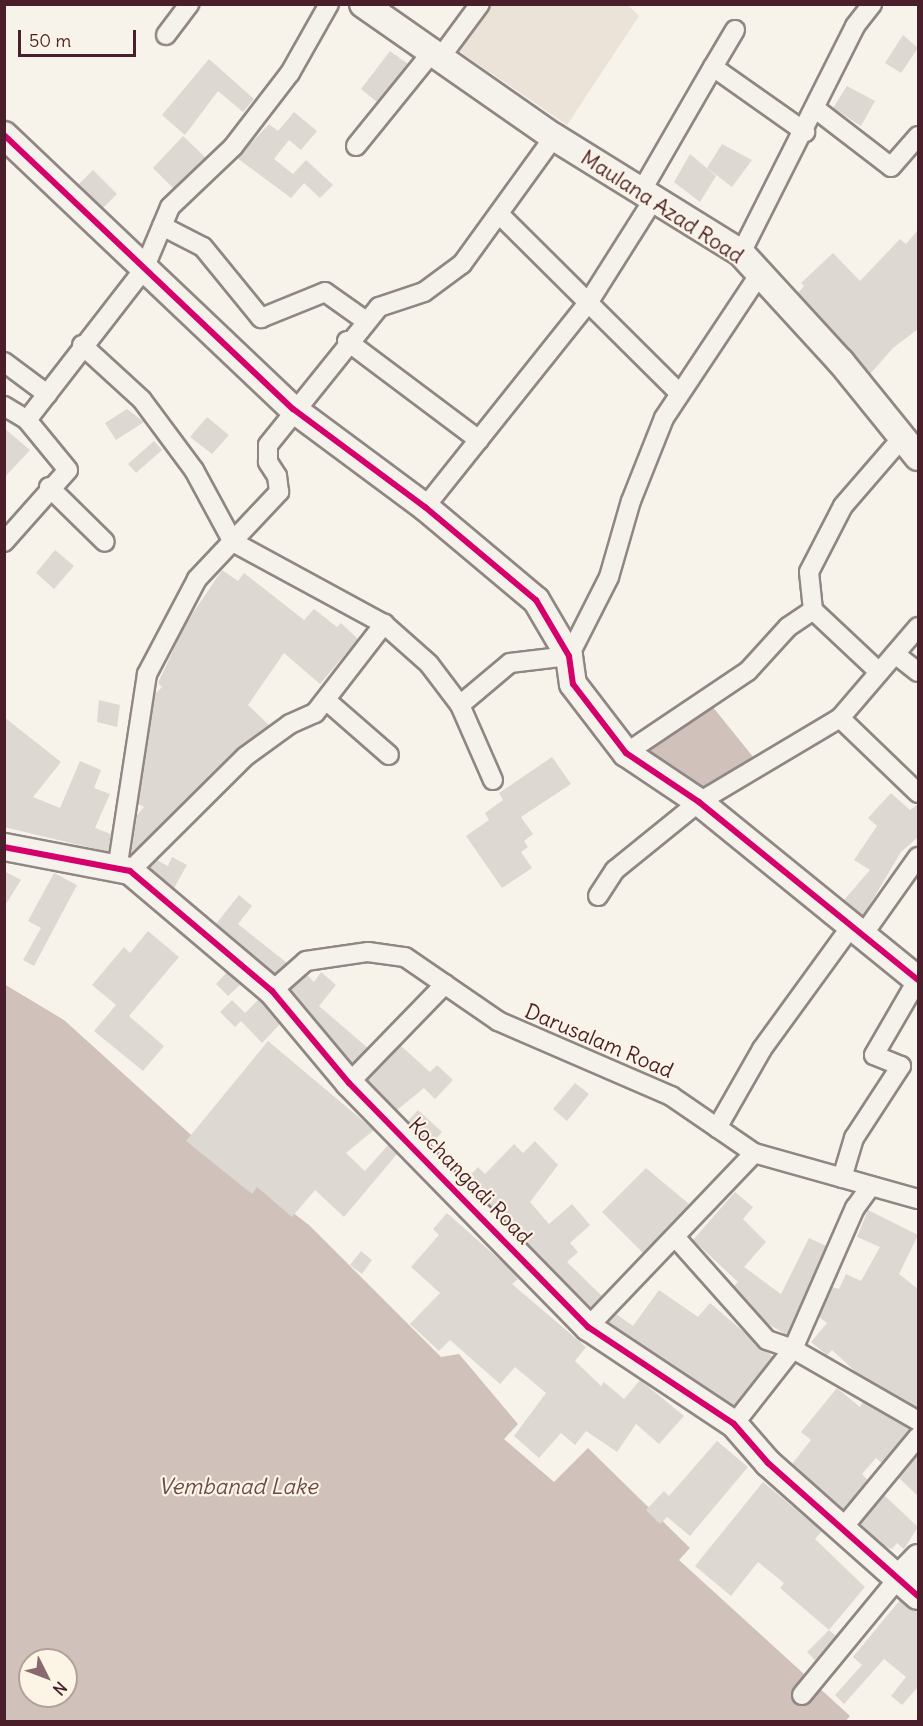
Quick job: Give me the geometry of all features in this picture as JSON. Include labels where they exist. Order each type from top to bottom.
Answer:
[{"type":"street","points":[[165,34],[189,4]]},
{"type":"street","points":[[27,420],[82,345],[144,269],[170,207],[233,147],[290,73],[329,4]]},
{"type":"street","name":"Maulana Azad Road","points":[[363,4],[554,137],[649,194],[741,254],[841,362],[910,448]]},
{"type":"street","points":[[356,146],[480,4]]},
{"type":"street","points":[[741,254],[817,110],[855,26],[872,4]]},
{"type":"street","points":[[425,507],[588,303],[649,194],[713,67],[735,30]]},
{"type":"street","points":[[713,67],[805,132]]},
{"type":"street","points":[[817,110],[891,167],[918,136]]},
{"type":"street","points":[[123,870],[147,674],[197,579],[279,492],[278,476],[268,462],[268,444],[347,342],[379,307],[443,281],[462,264],[554,137]]},
{"type":"street","points":[[7,142],[293,409],[425,507],[536,600],[569,656],[573,684],[626,753],[699,802],[856,932],[918,980],[874,1055],[901,1066],[854,1138],[842,1178]]},
{"type":"street","points":[[499,214],[679,393]]},
{"type":"street","points":[[162,226],[203,247],[261,318],[326,292],[366,321]]},
{"type":"street","points":[[569,656],[609,577],[631,501],[679,393],[759,276]]},
{"type":"street","points":[[347,342],[479,440]]},
{"type":"street","points":[[82,345],[142,400],[194,470],[234,542],[384,624],[429,664],[460,705],[493,780]]},
{"type":"street","points":[[4,362],[47,394]]},
{"type":"street","points":[[4,406],[27,420],[68,470],[49,487],[4,542]]},
{"type":"street","points":[[879,672],[813,610],[809,572],[843,506],[910,448]]},
{"type":"street","points":[[49,487],[105,542]]},
{"type":"street","points":[[626,753],[748,671],[788,627],[813,610]]},
{"type":"street","points":[[123,870],[246,756],[327,701],[384,624]]},
{"type":"street","points":[[598,896],[615,870],[699,802],[840,718],[918,627]]},
{"type":"street","points":[[895,654],[918,672]]},
{"type":"street","points":[[460,705],[510,663],[569,656]]},
{"type":"street","points":[[327,701],[389,755]]},
{"type":"street","points":[[840,718],[918,793]]},
{"type":"street","name":"Kochangadi Road","points":[[4,847],[123,870],[273,991],[349,1083],[588,1327],[734,1424],[841,1530],[896,1581],[918,1596]]},
{"type":"street","points":[[717,1128],[762,1049],[918,857]]},
{"type":"street","name":"Darusalam Road","points":[[273,991],[306,961],[368,952],[405,957],[498,1022],[671,1096],[753,1153],[918,1199]]},
{"type":"street","points":[[349,1083],[445,984]]},
{"type":"street","points":[[588,1327],[676,1238],[753,1153]]},
{"type":"street","points":[[734,1424],[793,1349],[855,1208],[871,1186]]},
{"type":"street","points":[[676,1238],[767,1340],[793,1349],[918,1421]]},
{"type":"street","points":[[841,1530],[918,1437]]},
{"type":"street","points":[[802,1695],[896,1581],[918,1558]]},
{"type":"shaded area","points":[[491,5],[628,5],[639,16],[567,125],[459,51]]},
{"type":"water","points":[[712,706],[758,763],[701,797],[642,756]]},
{"type":"water","name":"Vembanad Lake","points":[[4,984],[64,1020],[190,1134],[309,1225],[441,1357],[459,1354],[518,1424],[504,1439],[554,1482],[588,1448],[690,1548],[679,1560],[850,1716],[845,1722],[5,1721]]},
{"type":"building","points":[[903,35],[918,48],[901,73],[885,63]]},
{"type":"building","points":[[390,51],[408,64],[377,102],[361,89]]},
{"type":"building","points":[[209,59],[254,99],[243,112],[218,91],[185,135],[162,115]]},
{"type":"building","points":[[847,86],[875,101],[861,126],[833,108]]},
{"type":"building","points":[[294,112],[317,131],[301,150],[289,140],[274,159],[293,174],[306,160],[333,185],[320,198],[304,183],[291,198],[237,158],[269,124],[278,131]]},
{"type":"building","points":[[183,136],[206,158],[173,188],[153,168]]},
{"type":"building","points":[[722,144],[752,160],[732,187],[707,168]]},
{"type":"building","points":[[690,154],[716,176],[700,202],[674,182]]},
{"type":"building","points":[[93,170],[117,194],[103,208],[78,185]]},
{"type":"building","points":[[918,230],[918,329],[893,348],[870,374],[798,293],[804,286],[801,283],[833,253],[860,281],[900,239],[906,244]]},
{"type":"building","points":[[127,409],[144,422],[116,440],[105,423]]},
{"type":"building","points":[[207,417],[229,435],[212,454],[190,437]]},
{"type":"building","points":[[4,428],[30,450],[4,478]]},
{"type":"building","points":[[154,441],[162,450],[136,473],[128,464]]},
{"type":"building","points":[[55,550],[74,566],[54,589],[36,573]]},
{"type":"building","points":[[222,570],[238,581],[244,573],[304,620],[314,609],[337,627],[341,623],[358,639],[320,684],[284,653],[248,705],[269,725],[238,748],[131,854],[137,815],[144,807],[138,804],[155,694],[162,687],[158,683],[185,625]]},
{"type":"building","points":[[99,700],[120,705],[117,727],[97,722]]},
{"type":"building","points":[[4,717],[61,762],[33,797],[60,808],[80,761],[101,770],[94,788],[110,794],[95,828],[111,834],[108,852],[4,827]]},
{"type":"building","points":[[552,757],[571,784],[521,817],[533,834],[524,841],[528,847],[521,852],[532,868],[502,888],[466,836],[489,820],[485,813],[503,800],[499,793]]},
{"type":"building","points":[[891,793],[910,810],[918,804],[918,837],[901,852],[863,916],[844,900],[870,870],[854,860],[877,826],[868,818]]},
{"type":"building","points":[[172,857],[187,865],[174,888],[149,868],[157,860],[168,866]]},
{"type":"building","points":[[4,871],[21,880],[4,907]]},
{"type":"building","points":[[54,873],[77,885],[34,966],[23,960],[41,928],[28,921]]},
{"type":"building","points":[[239,895],[252,906],[238,924],[287,963],[275,974],[216,924]]},
{"type":"building","points":[[148,931],[179,957],[129,1016],[164,1046],[143,1071],[94,1031],[116,1005],[92,985],[124,947],[130,953]]},
{"type":"building","points":[[227,972],[241,984],[228,996],[216,984]]},
{"type":"building","points":[[321,972],[336,985],[319,1006],[368,1048],[352,1064],[290,990],[307,975],[314,982]]},
{"type":"building","points":[[259,999],[280,1024],[262,1043],[241,1021],[235,1027],[220,1012],[232,1000],[245,1013]]},
{"type":"building","points":[[268,1041],[374,1130],[346,1153],[365,1171],[388,1145],[397,1154],[344,1217],[315,1190],[292,1217],[257,1187],[252,1194],[186,1141]]},
{"type":"building","points":[[401,1046],[430,1072],[437,1065],[453,1080],[435,1099],[424,1088],[397,1110],[367,1080]]},
{"type":"building","points":[[575,1083],[589,1094],[567,1121],[553,1109]]},
{"type":"building","points":[[418,1110],[442,1132],[431,1145],[408,1121]]},
{"type":"building","points":[[535,1141],[558,1165],[530,1202],[549,1224],[572,1204],[590,1225],[570,1243],[578,1252],[567,1262],[602,1296],[590,1308],[466,1180],[478,1167],[485,1174],[514,1144],[523,1153]]},
{"type":"building","points":[[646,1168],[689,1204],[643,1253],[602,1212]]},
{"type":"building","points":[[735,1192],[753,1207],[743,1219],[766,1242],[744,1267],[781,1294],[809,1238],[826,1246],[787,1335],[768,1324],[734,1286],[738,1282],[693,1240]]},
{"type":"building","points":[[868,1210],[918,1235],[899,1274],[918,1289],[918,1408],[857,1373],[832,1350],[827,1355],[811,1342],[827,1323],[819,1317],[832,1287],[839,1289],[846,1274],[861,1281],[880,1247],[857,1237]]},
{"type":"building","points":[[447,1213],[509,1268],[518,1279],[512,1284],[586,1347],[575,1361],[601,1386],[604,1382],[624,1399],[640,1380],[684,1416],[659,1444],[636,1424],[617,1452],[586,1431],[575,1445],[561,1433],[539,1458],[514,1436],[546,1393],[515,1367],[500,1384],[450,1340],[439,1351],[410,1324],[440,1293],[411,1267],[439,1235],[433,1229]]},
{"type":"building","points":[[361,1251],[372,1260],[362,1274],[350,1265]]},
{"type":"building","points":[[659,1290],[698,1317],[710,1303],[773,1357],[734,1406],[608,1322],[616,1314],[633,1326]]},
{"type":"building","points":[[837,1388],[860,1407],[863,1402],[910,1429],[882,1463],[876,1458],[862,1474],[868,1480],[843,1510],[792,1464],[811,1440],[801,1432]]},
{"type":"building","points":[[717,1441],[748,1467],[690,1536],[667,1517],[660,1524],[646,1510],[664,1491],[669,1496]]},
{"type":"building","points":[[917,1456],[918,1458],[918,1496],[899,1478]]},
{"type":"building","points":[[763,1482],[822,1531],[815,1539],[865,1587],[829,1630],[780,1588],[784,1583],[758,1562],[731,1596],[695,1566]]},
{"type":"building","points":[[884,1495],[918,1527],[904,1549],[897,1543],[892,1549],[884,1546],[860,1525]]},
{"type":"building","points":[[900,1600],[918,1611],[918,1687],[902,1705],[891,1696],[906,1677],[884,1659],[844,1704],[835,1695],[862,1665],[853,1657]]},
{"type":"building","points":[[829,1630],[836,1636],[816,1661],[807,1652]]},
{"type":"cycle path","points":[[4,135],[293,409],[425,507],[536,600],[569,656],[573,684],[626,753],[699,802],[918,980]]},
{"type":"cycle path","points":[[4,847],[130,871],[272,991],[349,1083],[588,1327],[734,1424],[768,1463],[918,1596]]}]
